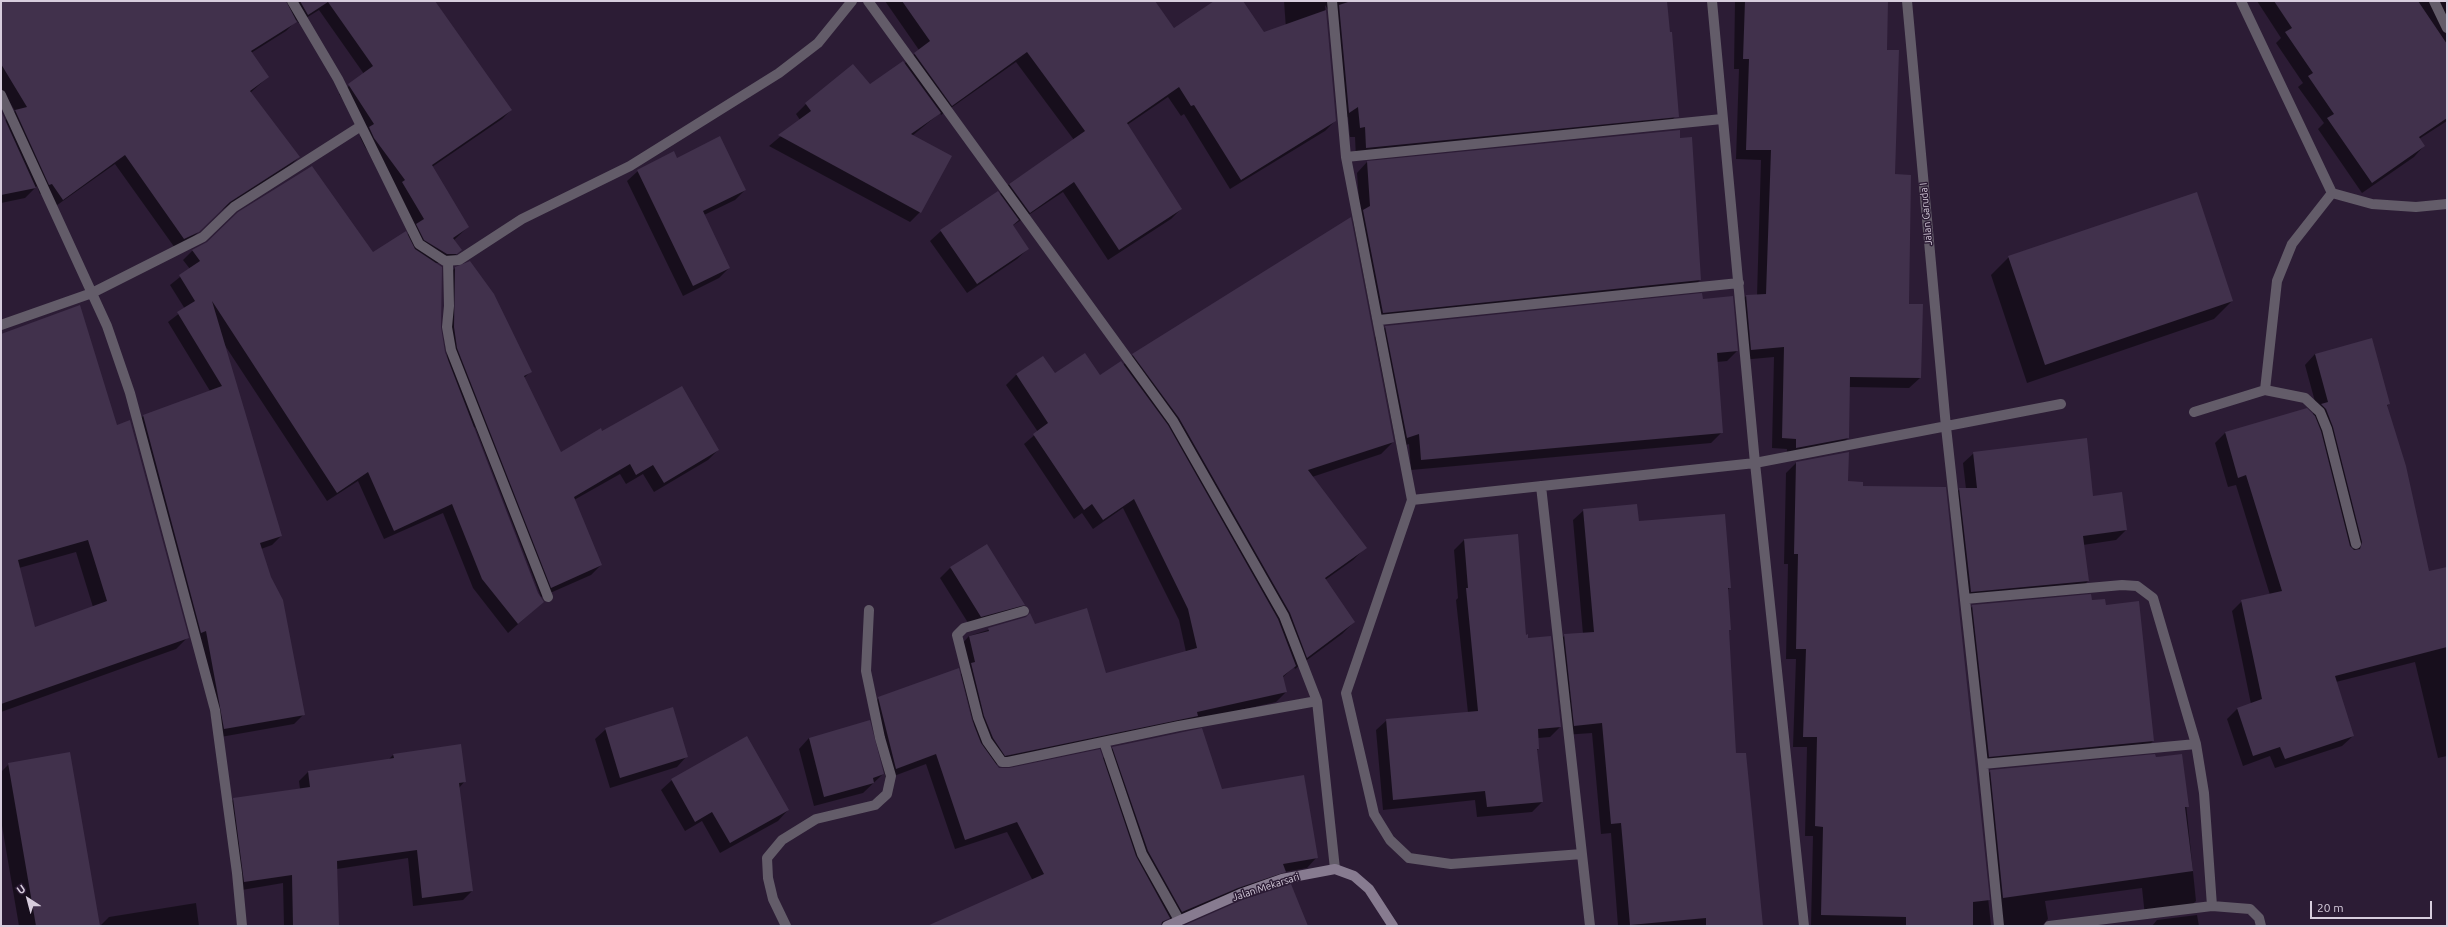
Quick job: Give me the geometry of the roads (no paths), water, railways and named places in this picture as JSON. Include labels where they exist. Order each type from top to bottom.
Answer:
[{"type":"street","points":[[292,1],[338,79],[419,244],[444,261],[459,260],[522,219],[630,166],[779,73],[818,43],[852,1]]},
{"type":"street","points":[[868,1],[1173,421],[1284,616],[1317,701],[1335,869],[1354,876],[1369,889],[1393,926]]},
{"type":"street","points":[[1332,1],[1346,156],[1379,320],[1412,500],[1346,693],[1374,814],[1390,840],[1409,858],[1451,864],[1582,854]]},
{"type":"street","points":[[1712,1],[1755,463],[1804,926]]},
{"type":"street","name":"Jalan Garuda I","points":[[1907,1],[1946,427],[1999,926]]},
{"type":"street","points":[[2241,1],[2332,193],[2372,204],[2416,207],[2447,204]]},
{"type":"street","points":[[2434,1],[2447,28]]},
{"type":"street","points":[[1,95],[107,326],[130,393],[215,710],[237,873],[242,926]]},
{"type":"street","points":[[1346,156],[1722,119]]},
{"type":"street","points":[[1,325],[92,293],[202,237],[234,207],[361,126]]},
{"type":"street","points":[[2265,390],[2277,281],[2292,244],[2332,193]]},
{"type":"street","points":[[448,261],[449,306],[447,328],[451,350],[548,597]]},
{"type":"street","points":[[1379,320],[1739,283]]},
{"type":"street","points":[[2194,412],[2265,390],[2305,398],[2320,412],[2327,429],[2356,544]]},
{"type":"street","points":[[1412,500],[1755,463],[2061,404]]},
{"type":"street","points":[[1541,486],[1590,926]]},
{"type":"street","points":[[1965,599],[2122,586],[2137,586],[2153,598],[2160,615],[2196,744],[2204,792],[2212,906]]},
{"type":"street","points":[[786,926],[773,899],[768,878],[767,858],[782,840],[816,819],[875,805],[887,794],[891,776],[880,738],[866,671],[869,610]]},
{"type":"street","points":[[1024,611],[964,628],[957,635],[978,718],[995,754],[1002,762],[1179,726],[1317,701]]},
{"type":"street","points":[[1104,742],[1142,854],[1179,920]]},
{"type":"street","points":[[1983,764],[2196,744]]},
{"type":"street","name":"Jalan Mekarsari","points":[[1167,926],[1240,894],[1282,879],[1335,869]]},
{"type":"street","points":[[2048,926],[2212,906],[2250,909],[2258,918],[2261,926]]}]
